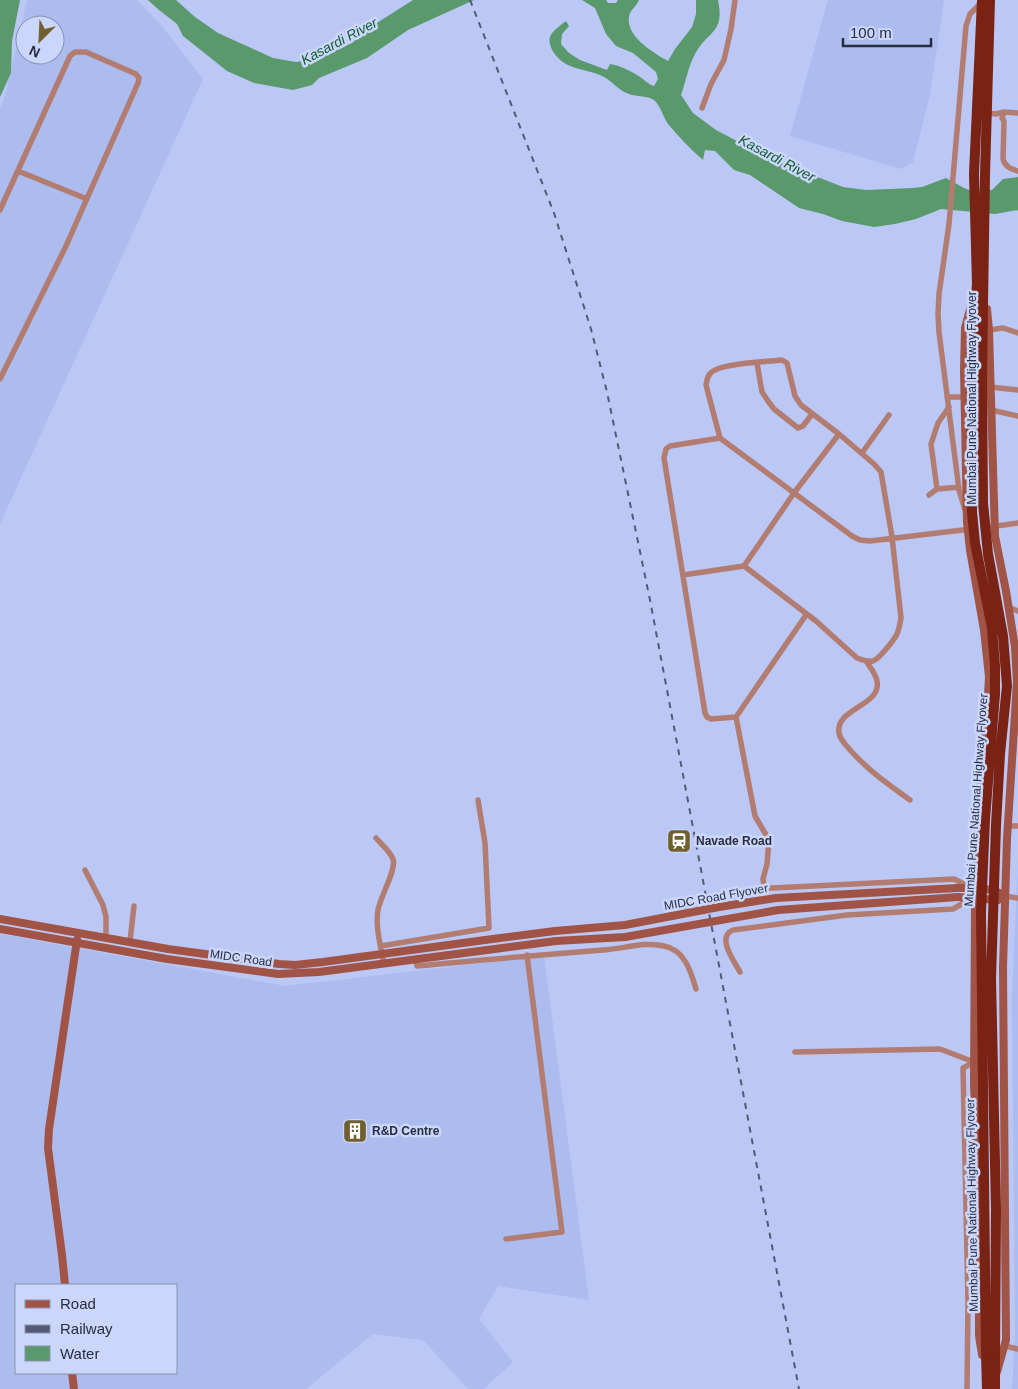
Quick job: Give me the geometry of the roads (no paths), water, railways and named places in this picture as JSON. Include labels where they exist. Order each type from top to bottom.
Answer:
[{"type":"highway","points":[[979,174],[986,113],[988,2]]},
{"type":"highway","points":[[979,174],[988,2]]},
{"type":"highway","name":"Mumbai Pune National Highway Flyover","points":[[979,174],[981,285],[979,305],[983,503],[988,554],[1004,636],[1007,686],[1000,754],[996,825],[991,978],[996,1209],[991,1384]]},
{"type":"main road","points":[[981,285],[989,330],[994,536],[1015,647],[1017,674],[1015,760],[1008,826],[1003,967],[1006,1340],[991,1384]]},
{"type":"main road","points":[[981,285],[965,328],[964,397],[968,529],[984,630],[989,677],[973,898],[979,1336],[991,1384]]},
{"type":"main road","name":"MIDC Road Flyover","points":[[482,941],[556,931],[625,925],[776,898],[958,888],[998,891],[1005,896],[998,900],[958,897],[778,910],[624,938],[556,941],[484,950]]},
{"type":"main road","name":"MIDC Road","points":[[0,919],[78,934],[279,964],[313,963],[381,950],[482,941]]},
{"type":"main road","name":"MIDC Road","points":[[0,930],[223,967],[278,974],[319,972],[484,950]]},
{"type":"main road","points":[[65,1284],[48,1148],[49,1130],[78,934]]},
{"type":"main road","points":[[482,941],[484,950]]},
{"type":"main road","points":[[72,1374],[74,1389]]},
{"type":"street","points":[[702,108],[710,84],[724,60],[732,29],[735,0]]},
{"type":"street","points":[[967,517],[959,487],[938,314],[949,224],[966,26],[970,14],[988,2]]},
{"type":"street","points":[[0,210],[70,56],[75,52],[86,52],[136,74],[139,78],[138,83],[66,246],[0,380]]},
{"type":"street","points":[[1004,112],[1002,118],[1004,121],[1004,164],[1018,171]]},
{"type":"street","points":[[986,113],[1018,113]]},
{"type":"street","points":[[18,171],[87,198]]},
{"type":"street","points":[[989,330],[1003,328],[1018,332]]},
{"type":"street","points":[[683,575],[744,566],[816,621],[857,658],[866,661],[872,661],[877,658],[896,635],[900,627],[901,618],[892,537],[878,468],[798,402],[787,363],[782,360],[726,366],[715,370],[708,376],[706,385],[720,438],[852,536],[860,540],[870,541],[892,537],[1018,523]]},
{"type":"street","points":[[757,363],[762,392],[774,409],[798,428],[803,426],[812,414]]},
{"type":"street","points":[[990,387],[1018,390]]},
{"type":"street","points":[[948,397],[964,397]]},
{"type":"street","points":[[937,489],[931,444],[938,423],[949,407]]},
{"type":"street","points":[[991,410],[1018,416]]},
{"type":"street","points":[[862,453],[889,415]]},
{"type":"street","points":[[744,566],[794,493],[839,434]]},
{"type":"street","points":[[720,438],[670,446],[665,452],[664,458],[705,713],[710,719],[736,717]]},
{"type":"street","points":[[929,495],[937,489],[959,487]]},
{"type":"street","points":[[1008,606],[1018,612]]},
{"type":"street","points":[[806,614],[736,717],[755,816],[769,840],[767,864],[763,880],[764,886],[773,888],[954,879],[974,888]]},
{"type":"street","points":[[866,661],[876,676],[877,689],[875,694],[866,702],[849,712],[839,727],[839,733],[843,742],[863,765],[910,800]]},
{"type":"street","points":[[381,950],[489,928],[485,843],[478,800]]},
{"type":"street","points":[[1008,826],[1018,826]]},
{"type":"street","points":[[376,838],[393,858],[395,866],[380,901],[377,919],[384,964]]},
{"type":"street","points":[[85,870],[103,905],[106,917],[106,937]]},
{"type":"street","points":[[1005,896],[1018,898]]},
{"type":"street","points":[[740,972],[725,940],[728,932],[734,930],[847,915],[953,909],[973,898]]},
{"type":"street","points":[[130,941],[134,906]]},
{"type":"street","points":[[416,960],[417,966],[528,955],[606,950],[652,944],[673,949],[683,957],[690,969],[696,989]]},
{"type":"street","points":[[506,1240],[562,1232],[528,955]]},
{"type":"street","points":[[795,1052],[940,1049],[974,1062]]},
{"type":"street","points":[[967,1389],[968,1301],[963,1068],[974,1062]]},
{"type":"street","points":[[1005,1346],[1018,1349]]},
{"type":"water","points":[[0,0],[20,0],[17,15],[15,15],[11,73],[0,97]]},
{"type":"water","points":[[148,0],[176,0],[195,17],[218,33],[273,58],[296,62],[310,60],[352,43],[369,28],[413,0],[474,0],[408,30],[367,58],[319,78],[312,85],[293,90],[254,83],[227,71],[183,36],[177,24]]},
{"type":"water","points":[[582,0],[606,0],[608,3],[616,3],[618,0],[639,0],[630,13],[631,29],[641,42],[668,61],[692,27],[696,14],[696,0],[718,0],[720,11],[717,26],[695,54],[681,95],[693,113],[716,130],[769,158],[843,187],[866,190],[922,187],[946,178],[972,191],[992,190],[1003,179],[1018,177],[1018,211],[995,214],[941,209],[916,219],[874,227],[842,221],[799,208],[750,175],[734,170],[715,151],[705,150],[703,160],[668,124],[659,106],[652,99],[625,93],[604,77],[568,65],[561,60],[552,50],[550,37],[566,21],[569,26],[562,34],[561,44],[569,53],[580,60],[607,70],[610,64],[618,66],[634,73],[654,86],[658,79],[656,72],[633,53],[616,46],[606,34],[595,8]]},
{"type":"railway","points":[[470,0],[554,213],[591,329],[607,392],[650,600],[799,1389]]},
{"type":"place","name":"Navade Road","points":[[679,841]]},
{"type":"place","name":"R&D Centre","points":[[355,1131]]},
{"type":"water label","name":"Kasardi River","points":[[339,41]]},
{"type":"water label","name":"Kasardi River","points":[[777,158]]}]
